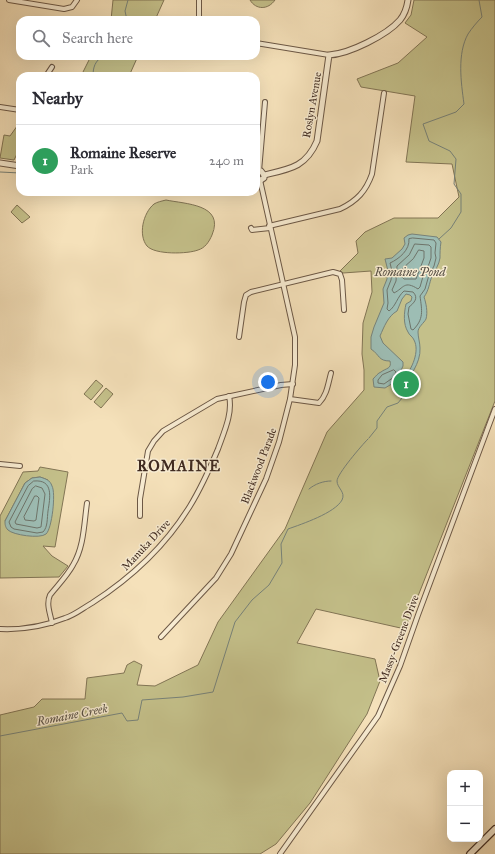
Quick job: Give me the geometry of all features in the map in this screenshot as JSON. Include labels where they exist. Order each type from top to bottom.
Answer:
[{"type":"main road","points":[[470,854],[495,829]]},
{"type":"street","points":[[9,0],[64,9],[72,7],[77,0]]},
{"type":"street","points":[[199,0],[199,16]]},
{"type":"street","points":[[260,45],[329,55],[344,53],[369,42],[394,26],[406,11],[408,0]]},
{"type":"street","name":"Roslyn Avenue","points":[[264,175],[300,164],[308,158],[313,150],[317,141],[329,55]]},
{"type":"street","points":[[49,72],[52,67]]},
{"type":"street","points":[[251,228],[255,231],[340,209],[358,198],[368,186],[372,174],[384,93]]},
{"type":"street","points":[[260,152],[265,102]]},
{"type":"street","points":[[0,107],[16,109]]},
{"type":"street","points":[[0,163],[16,165]]},
{"type":"street","points":[[260,172],[262,171],[264,175],[263,179],[260,180]]},
{"type":"street","name":"Blackwood Parade","points":[[161,637],[216,578],[231,554],[266,479],[279,442],[290,399],[295,355],[295,337],[284,284],[260,189]]},
{"type":"street","points":[[238,337],[246,295],[251,292],[333,272],[340,274],[342,280],[344,310]]},
{"type":"street","points":[[290,399],[319,403],[324,398],[327,391],[331,373]]},
{"type":"street","points":[[140,516],[140,499],[148,451],[163,431],[217,399],[292,384]]},
{"type":"street","name":"Manuka Drive","points":[[0,629],[22,629],[52,623],[66,618],[116,587],[154,552],[171,533],[190,506],[212,464],[231,408],[229,396]]},
{"type":"street","name":"Massy-Greene Drive","points":[[280,854],[378,716],[400,666],[495,409]]},
{"type":"street","points":[[0,464],[20,466]]},
{"type":"street","points":[[52,623],[48,599],[71,568],[78,555],[82,543],[87,503]]},
{"type":"shaded area","points":[[113,0],[164,0],[157,16],[111,16]]},
{"type":"shaded area","points":[[250,0],[275,0],[269,6],[262,8],[255,6]]},
{"type":"shaded area","points":[[414,0],[495,0],[495,401],[405,629],[316,609],[297,643],[375,659],[380,681],[367,714],[310,803],[276,844],[260,854],[0,854],[0,715],[34,707],[42,699],[85,699],[87,678],[124,673],[127,665],[134,661],[142,665],[137,685],[155,686],[198,665],[218,622],[285,529],[327,432],[364,390],[362,354],[363,323],[372,292],[371,271],[343,273],[340,271],[358,253],[356,241],[365,232],[394,218],[438,218],[459,197],[452,164],[406,162],[415,96],[361,87],[357,79],[398,63],[427,37],[405,23],[411,15]]},
{"type":"shaded area","points":[[89,60],[136,60],[131,72],[83,72]]},
{"type":"shaded area","points":[[16,128],[16,156],[14,160],[0,158],[4,135],[10,136]]},
{"type":"shaded area","points":[[166,200],[201,207],[208,211],[213,217],[215,225],[212,235],[205,246],[193,251],[172,253],[157,251],[147,246],[144,241],[142,230],[147,213],[154,204]]},
{"type":"shaded area","points":[[17,205],[30,217],[22,223],[11,212]]},
{"type":"shaded area","points":[[96,380],[103,386],[91,400],[84,394]]},
{"type":"shaded area","points":[[106,388],[113,394],[101,408],[94,402]]},
{"type":"shaded area","points":[[40,467],[68,472],[55,547],[43,546],[52,556],[68,566],[59,577],[0,578],[0,516],[23,472],[38,471]],"holes":[[[40,477],[48,480],[5,521],[25,483],[32,478]]]},
{"type":"water","name":"Romaine Pond","points":[[412,234],[437,237],[441,242],[438,265],[424,297],[427,316],[418,330],[420,348],[419,359],[414,370],[401,389],[398,388],[397,383],[395,382],[385,388],[374,387],[373,379],[390,366],[390,361],[381,359],[371,349],[371,337],[384,303],[383,289],[388,271],[385,259],[392,258],[402,249],[405,244],[404,238]],"holes":[[[406,294],[412,297],[411,301],[406,304],[404,315],[406,329],[416,344],[416,354],[410,370],[404,378],[399,375],[403,362],[383,343],[380,336],[389,319],[397,311],[402,299]]]},
{"type":"water","points":[[40,477],[49,481],[54,496],[53,511],[48,531],[46,534],[38,536],[27,536],[11,532],[6,528],[5,521],[25,483],[32,478]]},
{"type":"waterway","points":[[126,16],[125,11],[128,0]]},
{"type":"waterway","name":"Romaine Creek","points":[[439,239],[451,228],[461,212],[461,194],[454,184],[456,159],[450,151],[429,141],[423,124],[456,112],[464,104],[461,68],[462,50],[468,34],[482,17],[479,0]]},
{"type":"waterway","points":[[93,72],[95,64],[98,60]]},
{"type":"waterway","points":[[0,172],[16,173]]},
{"type":"waterway","name":"Romaine Creek","points":[[369,438],[377,428],[377,421],[387,407],[398,403],[402,398],[403,393],[401,389]]},
{"type":"waterway","name":"Romaine Creek","points":[[0,736],[122,713],[127,721],[138,720],[142,700],[183,697],[213,692],[235,622],[252,600],[269,585],[282,563],[281,544],[288,529],[318,518],[338,505],[343,497],[337,483],[338,477],[368,439]]},
{"type":"waterway","points":[[309,489],[319,483],[331,481]]},
{"type":"place","name":"Romaine Reserve","points":[[406,384]]},
{"type":"district","name":"ROMAINE","points":[[179,466]]}]
